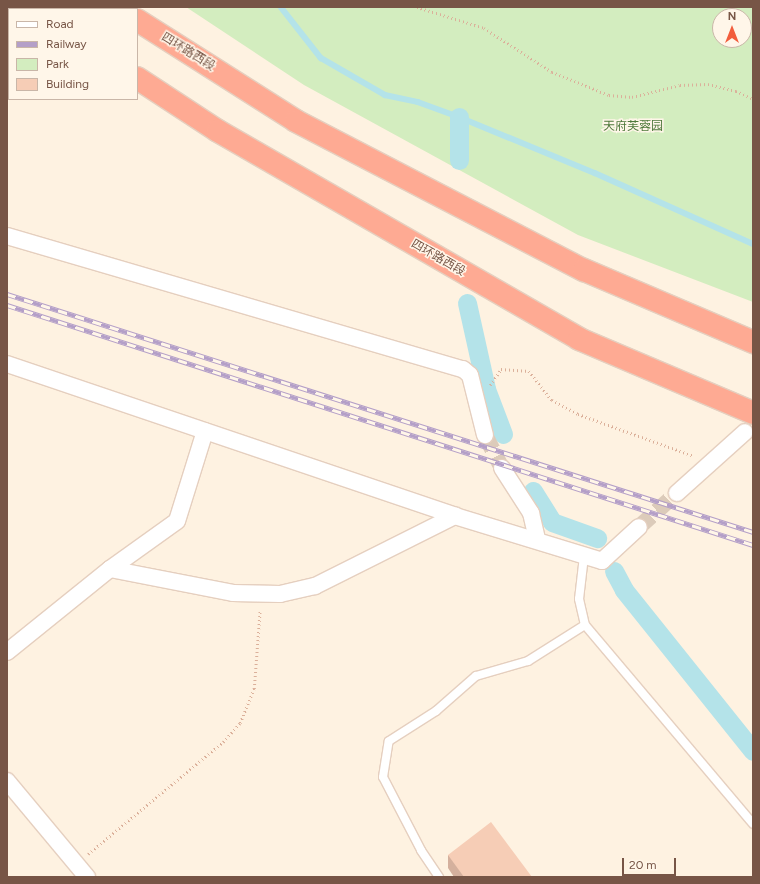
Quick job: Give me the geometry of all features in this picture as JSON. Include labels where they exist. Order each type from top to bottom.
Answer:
[{"type":"highway","name":"四环路西段","points":[[138,21],[303,124],[584,270],[753,342]]},
{"type":"highway","name":"四环路西段","points":[[138,79],[218,131],[579,339],[749,422]]},
{"type":"street","points":[[8,238],[463,369],[470,375],[485,435]]},
{"type":"street","points":[[7,364],[455,516],[537,539],[602,561],[639,527]]},
{"type":"street","points":[[677,493],[710,463],[749,422]]},
{"type":"street","points":[[7,652],[110,569],[177,521],[205,431]]},
{"type":"street","points":[[502,468],[531,513],[537,539]]},
{"type":"street","points":[[110,569],[233,593],[280,594],[315,586],[455,516]]},
{"type":"street","points":[[7,781],[87,877]]},
{"type":"lane","points":[[584,556],[579,599],[585,625],[753,824]]},
{"type":"lane","points":[[439,877],[421,850],[384,777],[389,741],[436,711],[476,676],[528,661],[585,625]]},
{"type":"path","points":[[417,7],[484,28],[552,72],[609,95],[632,97],[680,85],[708,84],[736,91],[753,99]]},
{"type":"path","points":[[472,382],[486,389],[501,369],[529,371],[552,400],[578,414],[688,453],[710,463]]},
{"type":"path","points":[[76,864],[223,742],[240,723],[254,689],[261,594]]},
{"type":"green space","name":"天府芙蓉园","points":[[186,7],[753,7],[753,302],[578,235],[304,85]]},
{"type":"building","points":[[491,822],[532,877],[464,877],[448,855]]},
{"type":"waterway","points":[[281,7],[321,58],[385,95],[418,102],[459,117],[595,173],[753,244]]},
{"type":"waterway","points":[[459,117],[459,160]]},
{"type":"waterway","points":[[467,303],[486,389],[503,434]]},
{"type":"waterway","points":[[533,491],[552,522],[597,538]]},
{"type":"waterway","points":[[614,571],[624,590],[753,751]]},
{"type":"tunnel","points":[[485,435],[502,468]]},
{"type":"tunnel","points":[[639,527],[677,493]]},
{"type":"railway","points":[[7,294],[753,532]]},
{"type":"railway","points":[[7,305],[753,545]]}]
